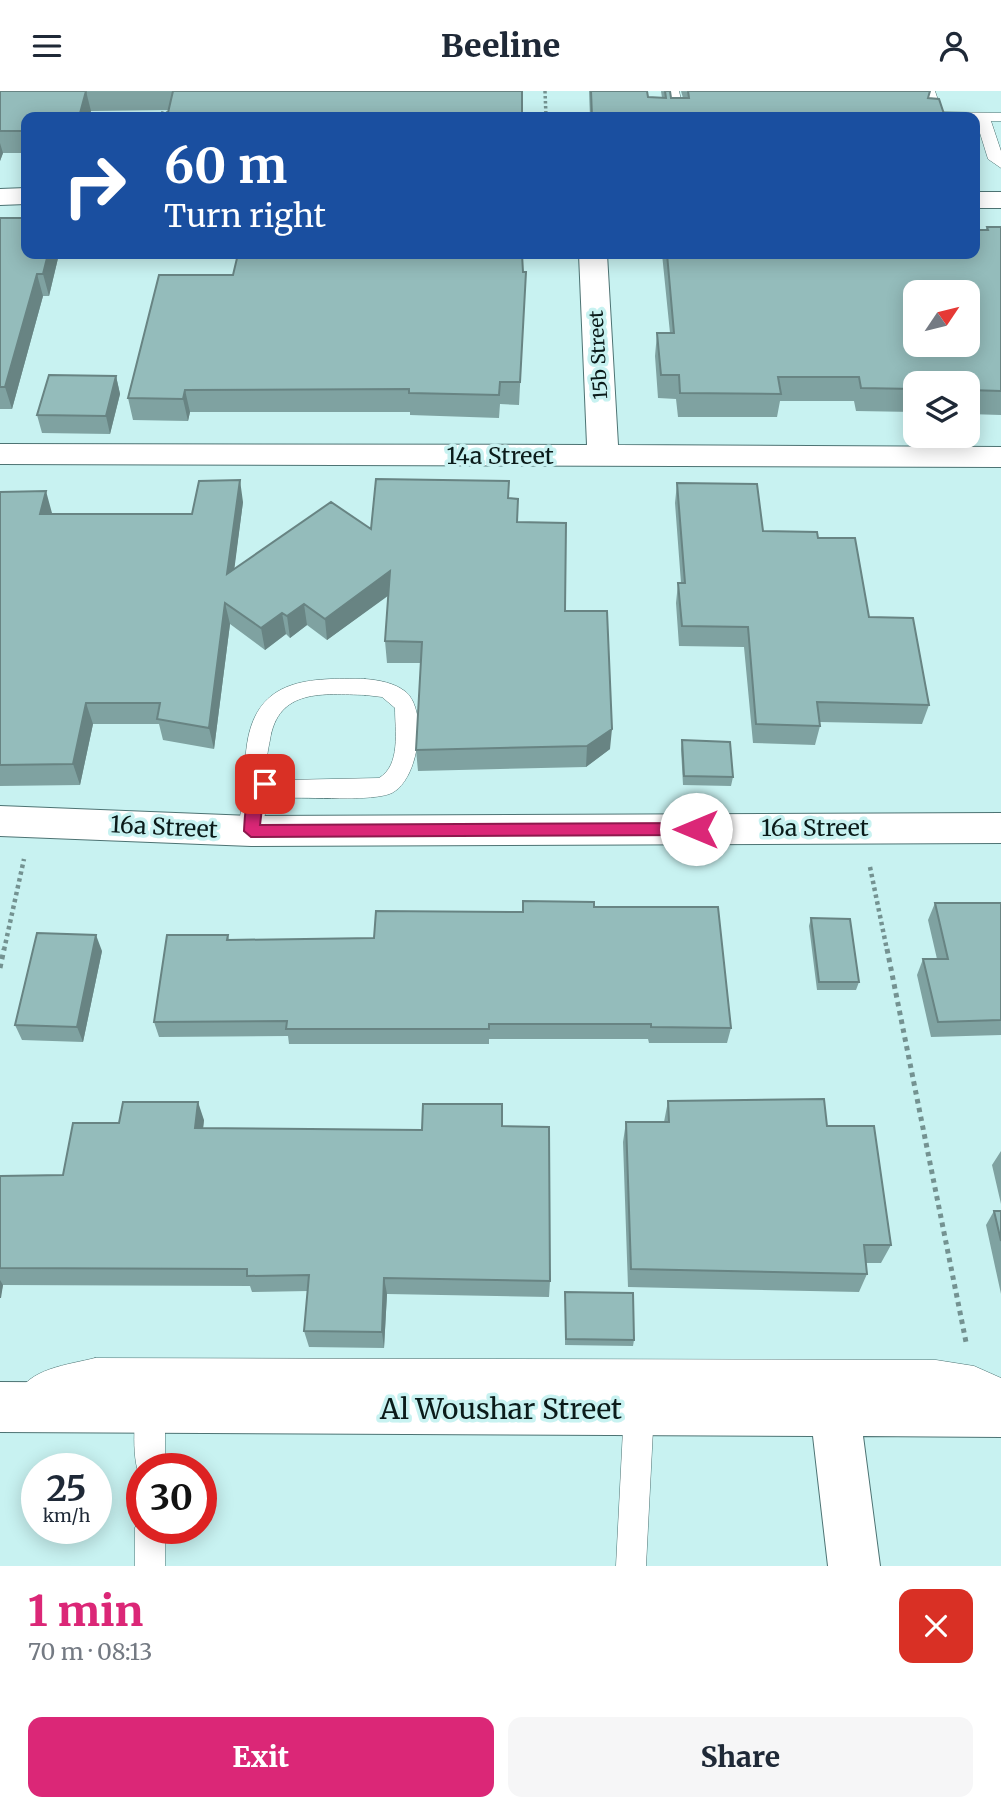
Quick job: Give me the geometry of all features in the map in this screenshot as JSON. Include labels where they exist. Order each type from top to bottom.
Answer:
[{"type":"street","points":[[0,197],[21,196]]},
{"type":"street","points":[[980,200],[1001,200]]},
{"type":"street","name":"15b Street","points":[[593,259],[603,456]]},
{"type":"street","name":"14a Street","points":[[0,454],[1001,457]]},
{"type":"street","name":"16a Street","points":[[16,821],[251,831],[1001,828]]},
{"type":"street","name":"Al Woushar Street","points":[[8,1407],[835,1411],[987,1396]]},
{"type":"street","points":[[835,1411],[855,1566]]},
{"type":"lane","points":[[672,91],[677,112]]},
{"type":"lane","points":[[928,91],[933,112]]},
{"type":"lane","points":[[1001,117],[982,117],[996,159],[1001,163]]},
{"type":"lane","points":[[314,688],[384,689],[402,698],[406,707],[403,768],[393,783],[372,787],[284,789],[265,784],[256,770],[262,718],[277,700],[288,693],[314,688]]},
{"type":"lane","points":[[251,831],[255,798],[265,784]]},
{"type":"lane","points":[[8,1407],[46,1385],[95,1372],[936,1374],[987,1396],[1001,1393]]},
{"type":"lane","points":[[150,1407],[150,1453]]},
{"type":"lane","points":[[631,1566],[639,1410]]},
{"type":"lane","points":[[150,1544],[150,1566]]},
{"type":"path","points":[[545,91],[546,112]]},
{"type":"path","points":[[162,112],[168,105]]},
{"type":"path","points":[[0,968],[16,821]]},
{"type":"path","points":[[862,828],[987,1396]]},
{"type":"building","points":[[0,91],[86,91],[80,112],[21,112],[21,131],[0,131]]},
{"type":"building","points":[[173,91],[522,91],[522,112],[168,112]]},
{"type":"building","points":[[591,91],[647,91],[648,97],[666,98],[665,91],[670,91],[671,98],[689,98],[688,91],[930,91],[928,98],[939,99],[943,112],[592,112]]},
{"type":"building","points":[[0,218],[21,218],[21,259],[47,259],[43,274],[37,274],[5,387],[0,387]]},
{"type":"building","points":[[1001,227],[1001,391],[980,390],[980,371],[903,371],[903,389],[861,388],[859,377],[778,377],[781,394],[680,393],[679,375],[661,375],[657,333],[674,333],[667,259],[980,259],[980,230]]},
{"type":"building","points":[[237,259],[522,259],[523,272],[526,272],[520,382],[500,382],[499,395],[409,393],[409,389],[185,390],[183,399],[128,398],[159,275],[233,275]]},
{"type":"building","points":[[49,375],[116,376],[106,416],[37,415]]},
{"type":"building","points":[[376,479],[509,481],[508,498],[518,499],[517,522],[566,523],[565,611],[607,611],[612,729],[587,746],[416,750],[422,642],[385,641],[390,571],[325,619],[304,604],[287,616],[282,613],[261,628],[225,603],[209,728],[157,719],[160,703],[86,703],[73,764],[0,765],[0,492],[46,491],[40,514],[192,514],[199,481],[240,480],[227,574],[331,502],[371,529]]},
{"type":"building","points":[[677,483],[757,484],[763,531],[817,532],[818,538],[855,538],[869,617],[913,618],[929,705],[817,702],[820,726],[756,724],[748,627],[682,626],[678,583],[685,583]]},
{"type":"building","points":[[682,740],[730,742],[733,777],[684,776]]},
{"type":"building","points":[[523,901],[594,902],[594,907],[718,907],[731,1028],[651,1027],[651,1024],[489,1024],[489,1029],[286,1029],[287,1021],[154,1022],[167,935],[228,935],[227,940],[374,938],[376,911],[523,912]]},
{"type":"building","points":[[935,903],[1001,903],[1001,1020],[938,1022],[923,959],[948,959]]},
{"type":"building","points":[[811,918],[850,919],[859,982],[819,982]]},
{"type":"building","points":[[37,933],[96,935],[77,1027],[15,1025]]},
{"type":"building","points":[[824,1099],[827,1126],[874,1126],[891,1245],[864,1245],[867,1274],[631,1269],[626,1122],[669,1122],[668,1101]]},
{"type":"building","points":[[123,1102],[198,1102],[195,1128],[422,1130],[423,1104],[502,1104],[502,1126],[549,1127],[550,1281],[384,1278],[382,1332],[304,1331],[309,1275],[247,1276],[247,1269],[0,1268],[0,1176],[63,1175],[73,1123],[119,1123]]},
{"type":"building","points":[[994,1211],[1001,1211],[1001,1241]]},
{"type":"building","points":[[565,1292],[633,1293],[634,1340],[566,1339]]},
{"type":"route","points":[[265,784],[255,798],[251,831],[696,829]]}]
